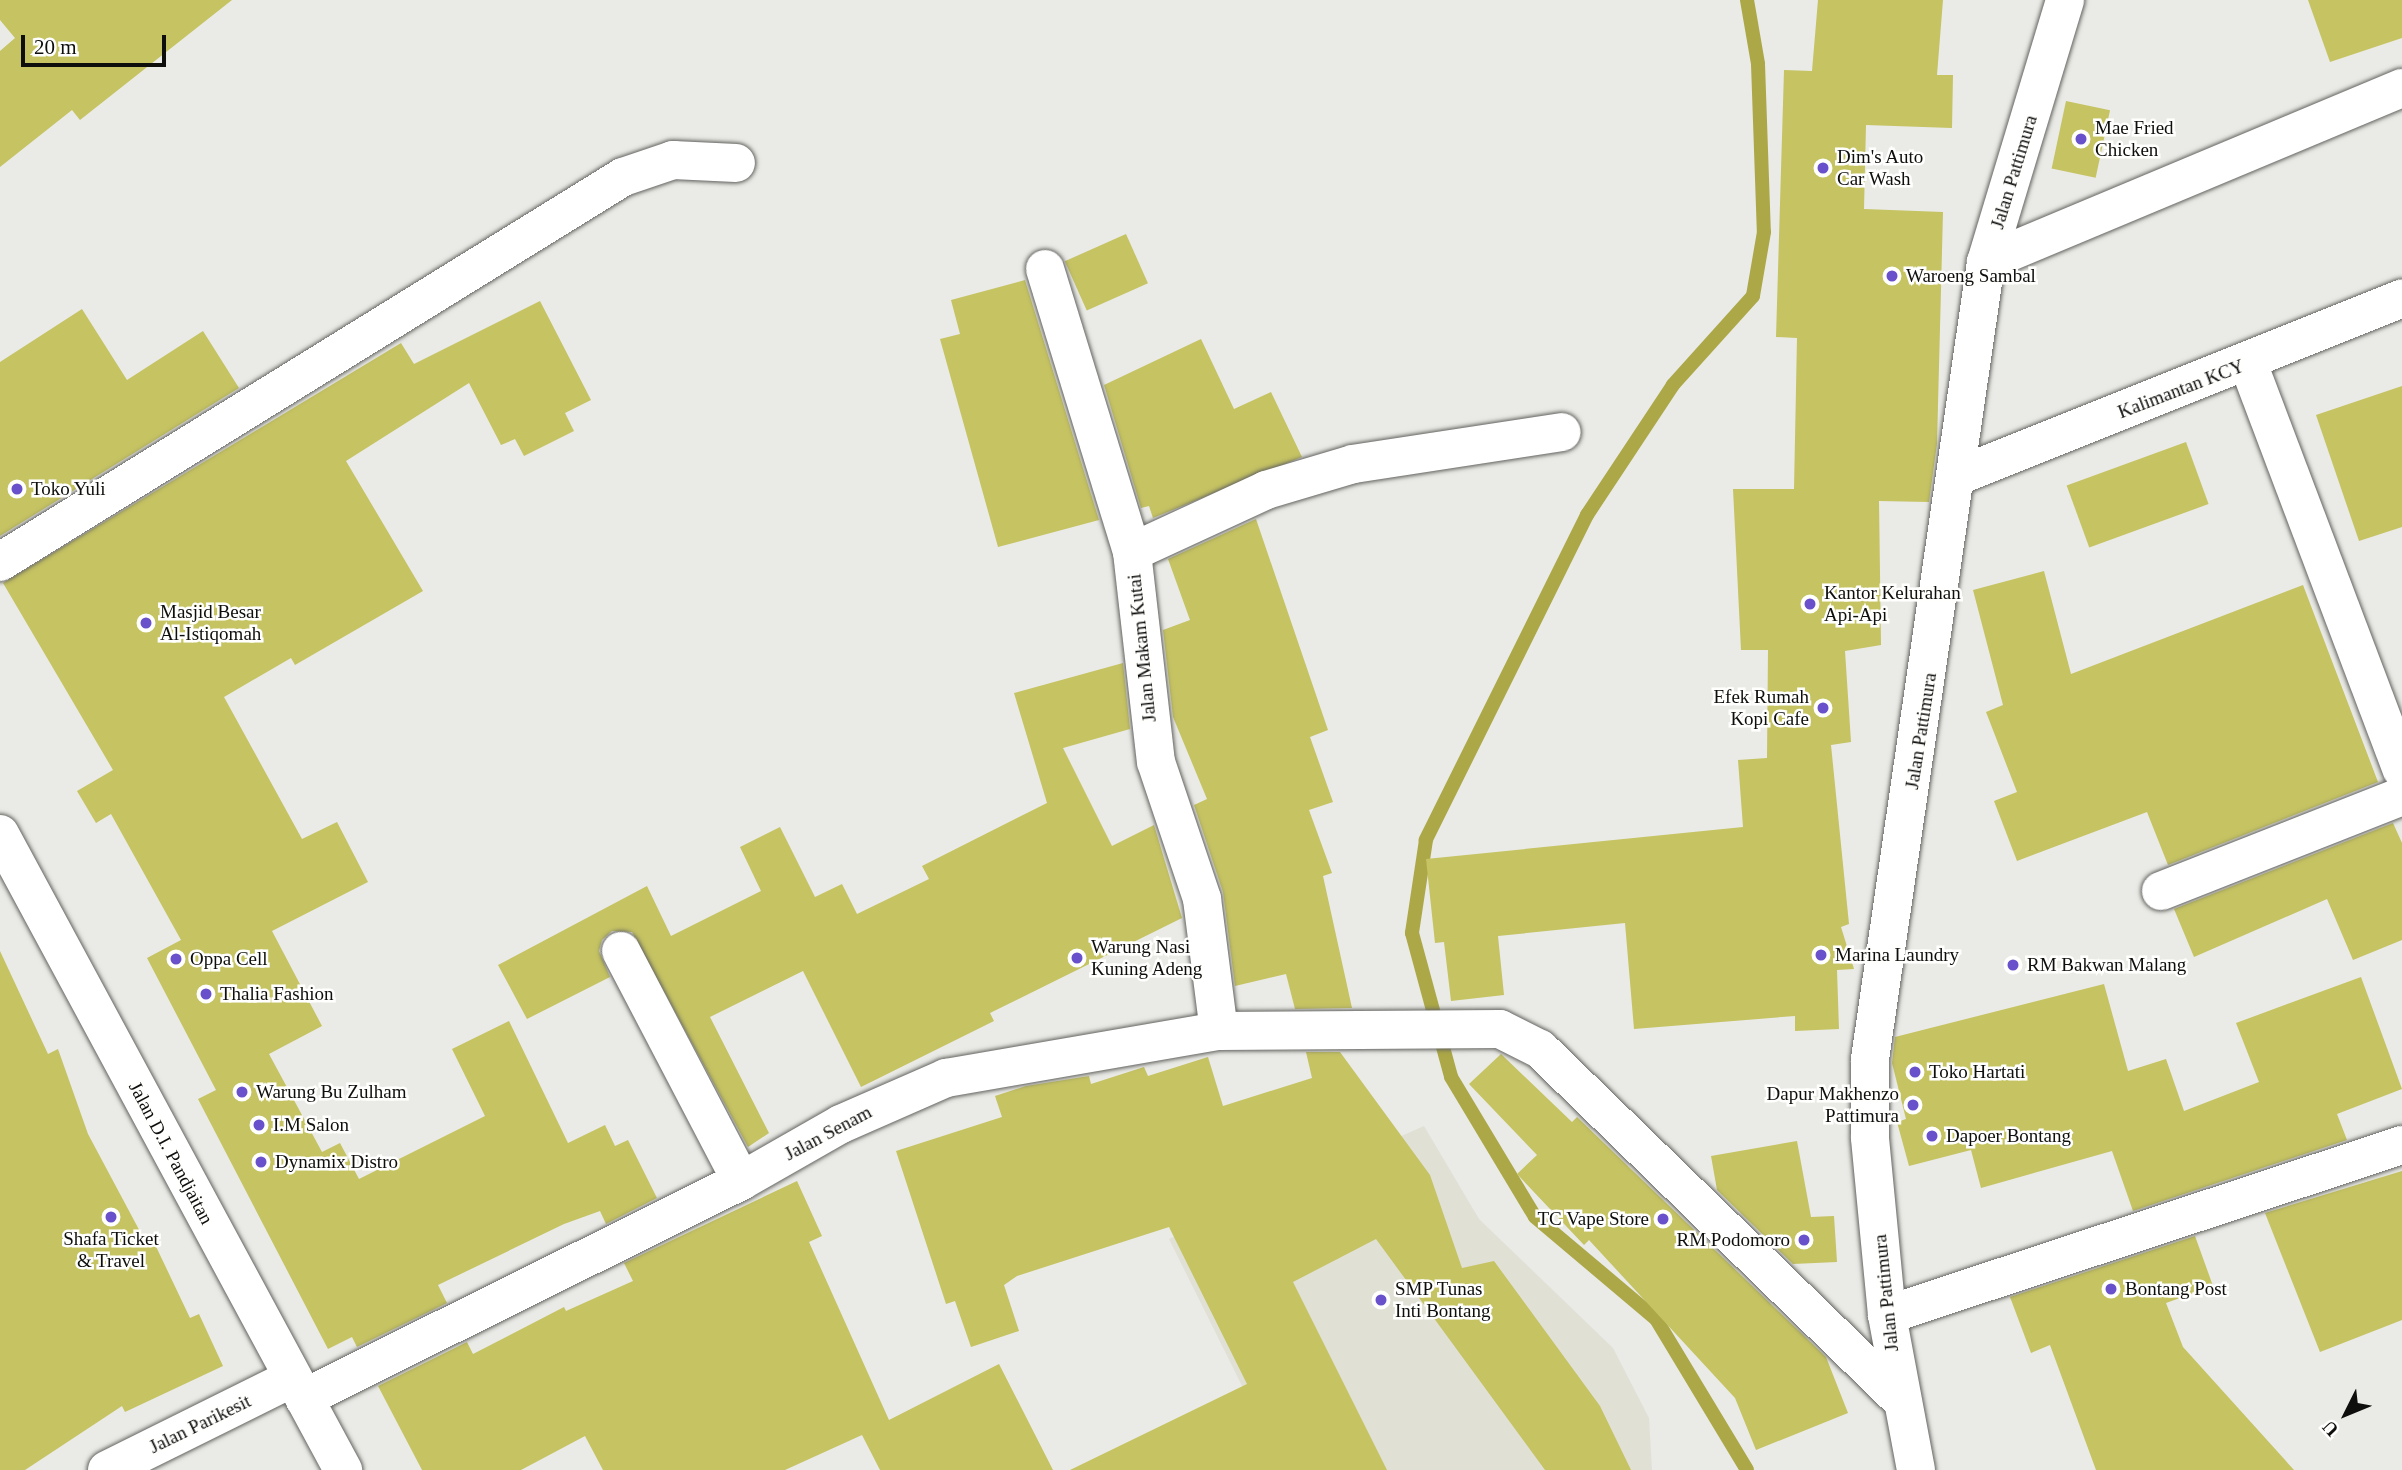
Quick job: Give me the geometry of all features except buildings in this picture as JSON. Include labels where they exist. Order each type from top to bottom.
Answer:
[{"type":"street","name":"Jalan Pattimura","points":[[1916,1470],[1899,1398],[1887,1315],[1870,1137],[1870,1059],[1958,476],[1986,262],[2065,0]]},
{"type":"street","points":[[1986,262],[2402,88]]},
{"type":"street","points":[[0,562],[624,177],[673,160],[736,163]]},
{"type":"street","name":"Jalan Makam Kutai","points":[[1045,269],[1132,552],[1156,762],[1202,899],[1219,1031]]},
{"type":"street","name":"Kalimantan KCY","points":[[1958,476],[2248,363],[2402,298]]},
{"type":"street","points":[[2248,363],[2402,770]]},
{"type":"street","points":[[1132,552],[1266,490],[1353,464],[1562,432]]},
{"type":"street","points":[[2161,891],[2402,796]]},
{"type":"street","name":"Jalan D.I. Pandjaitan","points":[[0,834],[343,1470]]},
{"type":"street","points":[[621,951],[741,1181]]},
{"type":"street","name":"Jalan Senam","points":[[298,1388],[741,1181],[841,1124],[946,1078],[1219,1031],[1500,1029],[1540,1049],[1899,1398]]},
{"type":"street","points":[[1887,1315],[2402,1145]]},
{"type":"street","name":"Jalan Parikesit","points":[[107,1470],[298,1388]]},
{"type":"shaded area","name":"SMP Tunas Inti Bontang","points":[[1424,1126],[1479,1219],[1613,1348],[1649,1418],[1652,1470],[1284,1470],[1169,1239]]},
{"type":"waterway","points":[[1747,0],[1758,64],[1764,232],[1753,296],[1673,385],[1587,515],[1426,840],[1412,933],[1451,1077],[1535,1217],[1656,1319],[1747,1470]]},
{"type":"place","name":"Mae Fried Chicken","points":[[2081,139]]},
{"type":"place","name":"Dim's Auto Car Wash","points":[[1823,168]]},
{"type":"place","name":"Waroeng Sambal","points":[[1892,276]]},
{"type":"place","name":"Toko Yuli","points":[[17,489]]},
{"type":"place","name":"Kantor Kelurahan Api-Api","points":[[1810,604]]},
{"type":"place","name":"Masjid Besar Al-Istiqomah","points":[[146,623]]},
{"type":"place","name":"Efek Rumah Kopi Cafe","points":[[1823,708]]},
{"type":"place","name":"Marina Laundry","points":[[1821,955]]},
{"type":"place","name":"Warung Nasi Kuning Adeng","points":[[1077,958]]},
{"type":"place","name":"Oppa Cell","points":[[176,959]]},
{"type":"place","name":"RM Bakwan Malang","points":[[2013,965]]},
{"type":"place","name":"Thalia Fashion","points":[[206,994]]},
{"type":"place","name":"Toko Hartati","points":[[1915,1072]]},
{"type":"place","name":"Warung Bu Zulham","points":[[242,1092]]},
{"type":"place","name":"Dapur Makhenzo Pattimura","points":[[1913,1105]]},
{"type":"place","name":"I.M Salon","points":[[259,1125]]},
{"type":"place","name":"Dapoer Bontang","points":[[1932,1136]]},
{"type":"place","name":"Dynamix Distro","points":[[261,1162]]},
{"type":"place","name":"Shafa Ticket & Travel","points":[[111,1217]]},
{"type":"place","name":"TC Vape Store","points":[[1663,1219]]},
{"type":"place","name":"RM Podomoro","points":[[1804,1240]]},
{"type":"place","name":"Bontang Post","points":[[2111,1289]]},
{"type":"place","name":"SMP Tunas Inti Bontang","points":[[1381,1300]]}]
